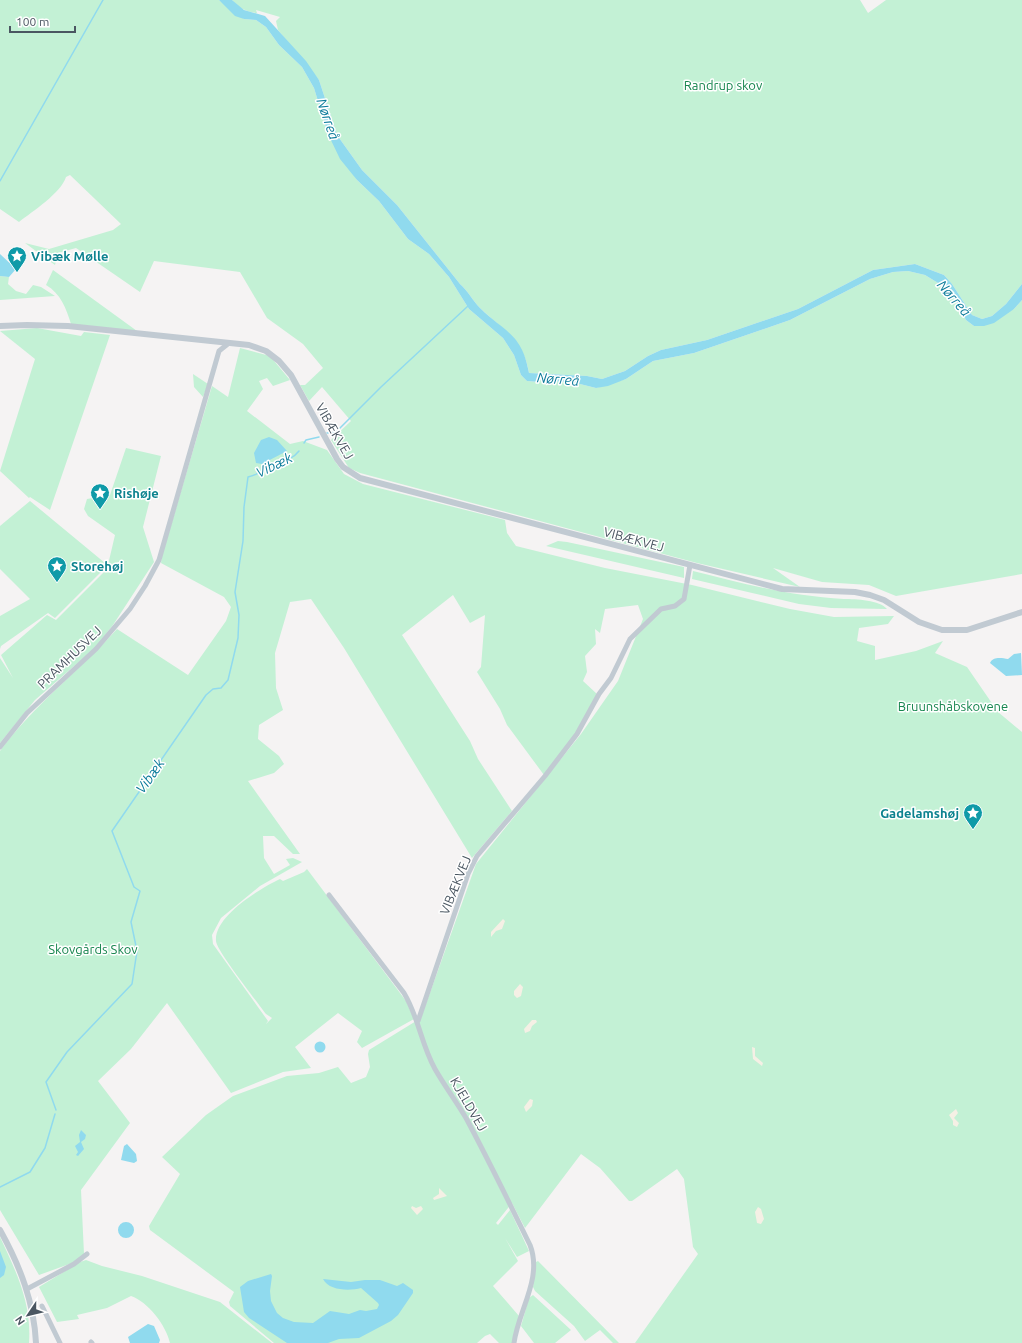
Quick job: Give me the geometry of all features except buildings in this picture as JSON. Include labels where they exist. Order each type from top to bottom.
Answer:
[{"type":"street","name":"VIBÆKVEJ","points":[[0,326],[68,326],[249,345],[266,351],[279,360],[291,375],[337,459],[351,474],[782,589],[855,592],[870,595],[884,600],[919,622],[942,630],[967,630],[1022,612]]},
{"type":"street","points":[[212,341],[219,351],[230,343]]},
{"type":"street","name":"PRAMHUSVEJ","points":[[0,748],[27,713],[96,649],[130,610],[146,586],[159,560],[219,351]]},
{"type":"street","name":"VIBÆKVEJ","points":[[418,1022],[466,881],[477,856],[545,776],[577,734],[611,678],[630,639],[661,609],[675,606],[684,599],[690,565]]},
{"type":"street","name":"KJELDVEJ","points":[[329,895],[404,993],[418,1022],[423,1041],[434,1068],[465,1117],[534,1256],[532,1279],[514,1343]]},
{"type":"street","points":[[0,1230],[20,1268],[27,1288],[35,1325],[36,1343]]},
{"type":"street","points":[[27,1288],[74,1264],[87,1254]]},
{"type":"street","points":[[42,1306],[58,1342]]},
{"type":"green space","points":[[0,0],[219,0],[244,19],[256,20],[266,27],[279,45],[302,67],[314,88],[328,134],[357,180],[379,201],[408,239],[429,254],[436,262],[449,277],[469,309],[503,338],[514,355],[521,375],[527,381],[538,382],[539,379],[576,383],[596,388],[626,379],[653,361],[694,353],[790,320],[870,279],[893,272],[908,271],[925,275],[943,286],[956,301],[966,320],[974,326],[1014,309],[1022,300],[1022,574],[896,596],[869,585],[822,582],[773,568],[800,587],[697,563],[360,473],[349,468],[331,440],[351,421],[322,387],[309,401],[300,385],[305,385],[323,368],[303,344],[267,318],[240,272],[154,261],[140,292],[76,248],[58,253],[55,265],[25,243],[49,249],[113,230],[121,224],[70,175],[66,177],[59,189],[53,195],[19,222],[0,209]]},
{"type":"green space","name":"Randrup skov","points":[[232,0],[860,0],[868,13],[886,0],[1022,0],[1022,284],[1006,304],[992,316],[982,319],[972,315],[952,284],[944,275],[915,264],[873,270],[798,309],[707,340],[661,350],[648,356],[625,371],[602,379],[587,376],[529,373],[522,352],[517,343],[477,305],[397,205],[362,170],[337,135],[319,80],[278,30],[276,21],[280,17],[256,10],[257,13],[246,11]]},
{"type":"green space","points":[[53,270],[137,331],[71,324],[65,307],[59,297],[46,285]]},
{"type":"green space","points":[[0,276],[9,277],[8,284],[16,291],[26,294],[33,285],[41,287],[55,296],[0,300]]},
{"type":"green space","points":[[37,328],[81,336],[84,332],[110,335],[50,510],[30,497],[29,498],[0,471],[35,359],[0,331]]},
{"type":"green space","points":[[240,348],[270,356],[290,380],[273,386],[267,378],[259,381],[263,389],[247,411],[290,444],[303,441],[327,450],[344,474],[363,484],[505,520],[507,533],[516,546],[605,568],[692,585],[790,609],[834,617],[894,616],[888,624],[859,628],[857,641],[875,646],[875,660],[916,651],[943,641],[935,653],[967,667],[998,712],[1022,732],[1022,1343],[635,1343],[698,1254],[693,1247],[684,1179],[677,1169],[632,1201],[629,1201],[600,1168],[581,1154],[525,1228],[512,1203],[496,1223],[498,1225],[510,1210],[529,1251],[517,1257],[505,1238],[518,1261],[493,1286],[519,1316],[512,1343],[499,1343],[490,1334],[485,1336],[477,1343],[274,1343],[230,1306],[229,1302],[234,1292],[150,1230],[149,1226],[180,1174],[162,1157],[206,1115],[233,1096],[287,1076],[319,1073],[338,1067],[351,1083],[366,1077],[370,1067],[368,1054],[369,1050],[421,1018],[476,864],[581,734],[618,681],[643,619],[638,605],[605,609],[600,633],[595,629],[596,644],[585,656],[587,672],[583,681],[597,694],[576,734],[544,775],[507,725],[500,709],[477,672],[481,667],[485,615],[470,623],[453,595],[402,635],[470,741],[478,759],[512,811],[472,858],[344,648],[311,599],[290,602],[275,653],[276,688],[283,710],[259,725],[258,739],[279,756],[284,764],[274,773],[248,781],[300,854],[293,854],[274,836],[263,836],[264,858],[274,874],[290,865],[286,859],[293,858],[302,862],[260,886],[221,918],[212,935],[213,944],[268,1021],[266,1024],[272,1018],[266,1014],[223,955],[216,941],[217,932],[222,922],[230,913],[251,896],[280,879],[283,881],[304,872],[307,869],[406,1001],[414,1019],[362,1048],[357,1042],[362,1031],[338,1013],[295,1047],[311,1068],[283,1072],[231,1093],[167,1003],[131,1049],[98,1081],[130,1123],[81,1190],[84,1254],[75,1262],[39,1275],[0,1210],[0,751],[27,718],[117,629],[188,675],[226,621],[231,607],[224,597],[161,563],[212,386],[228,397]]},
{"type":"green space","points":[[193,374],[208,384],[203,397],[194,387]]},
{"type":"green space","points":[[126,448],[161,456],[143,527],[154,562],[113,625],[95,648],[35,700],[0,743],[0,658],[13,678],[1,655],[47,615],[56,620],[107,569],[115,535],[88,516],[84,509],[87,499],[110,495]]},
{"type":"green space","points":[[30,501],[105,563],[105,568],[55,618],[48,613],[1,646],[0,649],[0,616],[30,599],[0,569],[0,526]]},
{"type":"green space","points":[[558,541],[684,567],[684,578],[546,546]]},
{"type":"green space","points":[[693,571],[749,585],[786,592],[873,602],[884,606],[887,609],[831,608],[799,604],[692,579]]},
{"type":"green space","points":[[0,1237],[22,1288],[28,1315],[29,1343],[0,1343]]},
{"type":"green space","points":[[86,1260],[102,1266],[142,1276],[220,1302],[272,1343],[170,1343],[165,1329],[155,1315],[144,1303],[131,1296],[107,1308],[77,1315],[79,1319],[57,1322],[39,1287],[80,1262]]},
{"type":"green space","points":[[538,1261],[619,1343],[613,1343],[600,1330],[585,1341],[574,1326],[535,1291],[533,1287],[536,1262]]},
{"type":"green space","points":[[533,1295],[571,1330],[555,1343],[534,1343],[521,1326],[529,1298]]},
{"type":"sand","points":[[503,919],[505,921],[502,929],[496,931],[491,937],[491,932]]},
{"type":"sand","points":[[520,984],[523,987],[521,996],[517,998],[514,995],[514,991]]},
{"type":"sand","points":[[532,1020],[536,1020],[537,1022],[532,1026],[530,1031],[525,1033],[524,1029]]},
{"type":"sand","points":[[752,1047],[755,1048],[755,1056],[763,1063],[762,1066],[753,1059]]},
{"type":"sand","points":[[530,1099],[533,1100],[532,1106],[526,1112],[524,1107]]},
{"type":"sand","points":[[956,1109],[958,1113],[954,1118],[959,1123],[957,1127],[953,1125],[953,1121],[949,1115]]},
{"type":"sand","points":[[439,1188],[447,1196],[434,1200],[433,1198],[439,1194]]},
{"type":"sand","points":[[412,1206],[416,1208],[421,1206],[423,1209],[417,1215],[411,1208]]},
{"type":"sand","points":[[758,1207],[761,1209],[764,1219],[761,1224],[757,1223],[755,1212]]},
{"type":"water","name":"Nørreå","points":[[219,0],[232,0],[244,10],[265,16],[306,61],[319,80],[337,135],[362,170],[397,205],[477,305],[512,335],[522,350],[529,373],[587,376],[602,379],[625,371],[648,356],[661,350],[707,340],[798,309],[873,270],[915,264],[944,275],[952,284],[972,315],[982,319],[992,316],[1006,304],[1022,284],[1022,300],[1014,309],[994,323],[984,326],[974,326],[966,320],[956,301],[943,286],[925,275],[908,271],[893,272],[870,279],[790,320],[694,353],[653,361],[626,379],[608,386],[596,388],[576,383],[540,380],[539,382],[527,381],[521,375],[514,355],[503,338],[469,309],[449,277],[429,254],[408,239],[379,201],[357,180],[340,159],[328,134],[314,88],[302,67],[279,45],[266,27],[256,20],[244,19],[235,16]]},
{"type":"water","points":[[0,254],[16,269],[9,277],[0,276]]},
{"type":"water","points":[[269,437],[277,440],[287,451],[262,464],[256,463],[254,453],[261,440]]},
{"type":"water","points":[[1021,653],[1022,675],[1006,676],[990,663],[995,658],[1008,659],[1014,654]]},
{"type":"water","points":[[320,1041],[324,1043],[326,1047],[324,1051],[320,1053],[316,1051],[314,1047],[316,1043]]},
{"type":"water","points":[[81,1130],[86,1135],[85,1139],[81,1142],[84,1149],[78,1156],[76,1155],[78,1152],[75,1146],[80,1142],[79,1135]]},
{"type":"water","points":[[127,1144],[136,1154],[137,1161],[134,1163],[121,1160],[124,1146]]},
{"type":"water","points":[[126,1222],[133,1227],[134,1230],[129,1237],[126,1238],[119,1233],[118,1230],[123,1223]]},
{"type":"water","points":[[0,1251],[6,1267],[4,1275],[0,1278]]},
{"type":"water","points":[[271,1274],[271,1301],[277,1313],[283,1318],[294,1322],[313,1323],[330,1311],[349,1314],[360,1310],[366,1311],[377,1309],[379,1305],[378,1303],[361,1288],[346,1290],[335,1288],[326,1283],[323,1279],[351,1282],[380,1280],[397,1286],[403,1283],[413,1290],[413,1293],[398,1315],[391,1321],[359,1338],[339,1339],[328,1343],[287,1343],[249,1318],[244,1312],[240,1287],[248,1281]]},
{"type":"water","points":[[148,1324],[154,1326],[160,1340],[159,1343],[130,1343],[128,1337]]},
{"type":"waterway","points":[[0,181],[103,0]]},
{"type":"waterway","name":"Vibæk","points":[[327,433],[336,432],[381,387],[468,306]]},
{"type":"waterway","name":"Vibæk","points":[[304,443],[306,440],[319,437]]},
{"type":"waterway","name":"Vibæk","points":[[56,1110],[46,1082],[67,1052],[132,984],[137,951],[131,922],[140,891],[134,887],[112,831],[206,695],[213,689],[221,688],[228,680],[238,638],[239,615],[235,592],[243,541],[244,507],[248,477],[257,474],[269,465],[291,458],[299,451]]},
{"type":"waterway","points":[[0,1187],[30,1172],[45,1148],[55,1114]]},
{"type":"place","name":"Vibæk Mølle","points":[[17,273]]},
{"type":"place","name":"Rishøje","points":[[100,510]]},
{"type":"place","name":"Storehøj","points":[[57,583]]},
{"type":"place","name":"Gadelamshøj","points":[[973,830]]},
{"type":"park label","name":"Bruunshåbskovene","points":[[953,706]]},
{"type":"park label","name":"Skovgårds Skov","points":[[93,949]]}]
